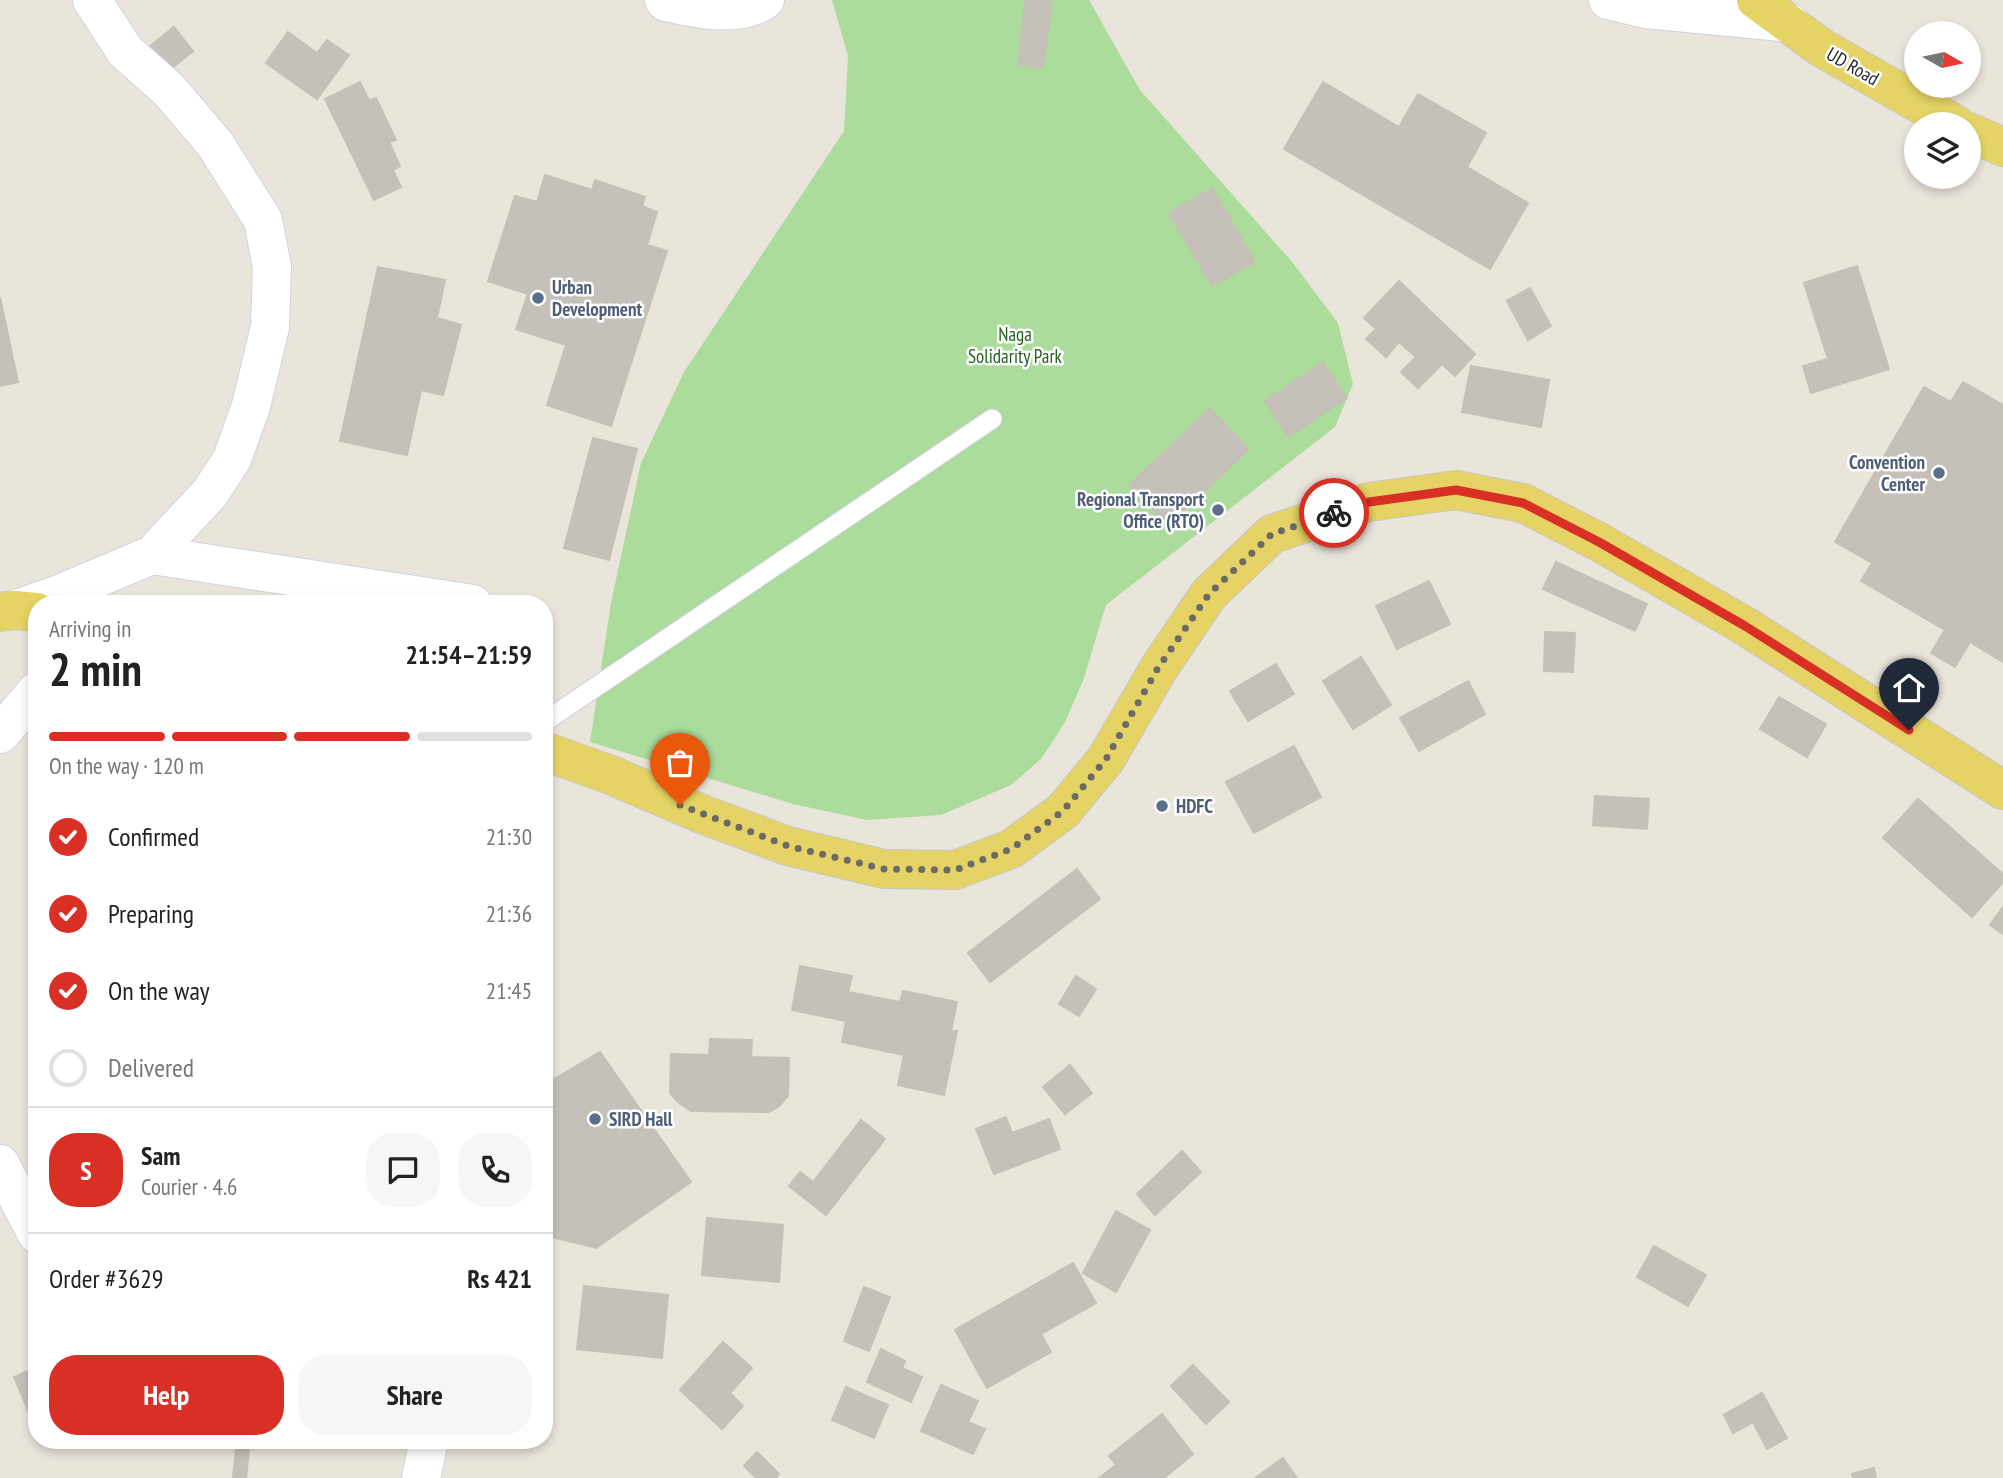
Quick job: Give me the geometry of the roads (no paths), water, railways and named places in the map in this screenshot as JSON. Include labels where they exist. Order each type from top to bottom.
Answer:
[{"type":"main road","name":"UD Road","points":[[1756,0],[1822,48],[1934,112]]},
{"type":"main road","points":[[1981,137],[2003,147]]},
{"type":"main road","points":[[553,754],[788,846],[884,869],[955,870],[1011,849],[1063,811],[1106,759],[1158,668],[1209,594],[1272,534],[1369,502],[1456,490],[1523,503],[1599,542],[1745,626],[2003,790]]},
{"type":"street","points":[[57,595],[152,555],[211,493],[232,459],[251,406],[270,327],[272,268],[263,220],[215,144],[169,90],[125,51],[92,0]]},
{"type":"street","points":[[664,0],[702,10],[755,7],[765,0]]},
{"type":"street","points":[[1608,0],[1646,9],[1790,23]]},
{"type":"street","points":[[152,555],[414,595]]},
{"type":"street","points":[[0,734],[28,701]]},
{"type":"street","points":[[0,1164],[28,1217]]},
{"type":"street","points":[[421,1478],[427,1449]]},
{"type":"lane","points":[[553,716],[992,419]]},
{"type":"place","name":"Urban Development","points":[[538,298]]},
{"type":"place","name":"Convention Center","points":[[1939,473]]},
{"type":"place","name":"Regional Transport Office (RTO)","points":[[1218,510]]},
{"type":"place","name":"HDFC","points":[[1162,806]]},
{"type":"place","name":"SIRD Hall","points":[[595,1119]]},
{"type":"park label","name":"Naga Solidarity Park","points":[[1015,345]]}]
